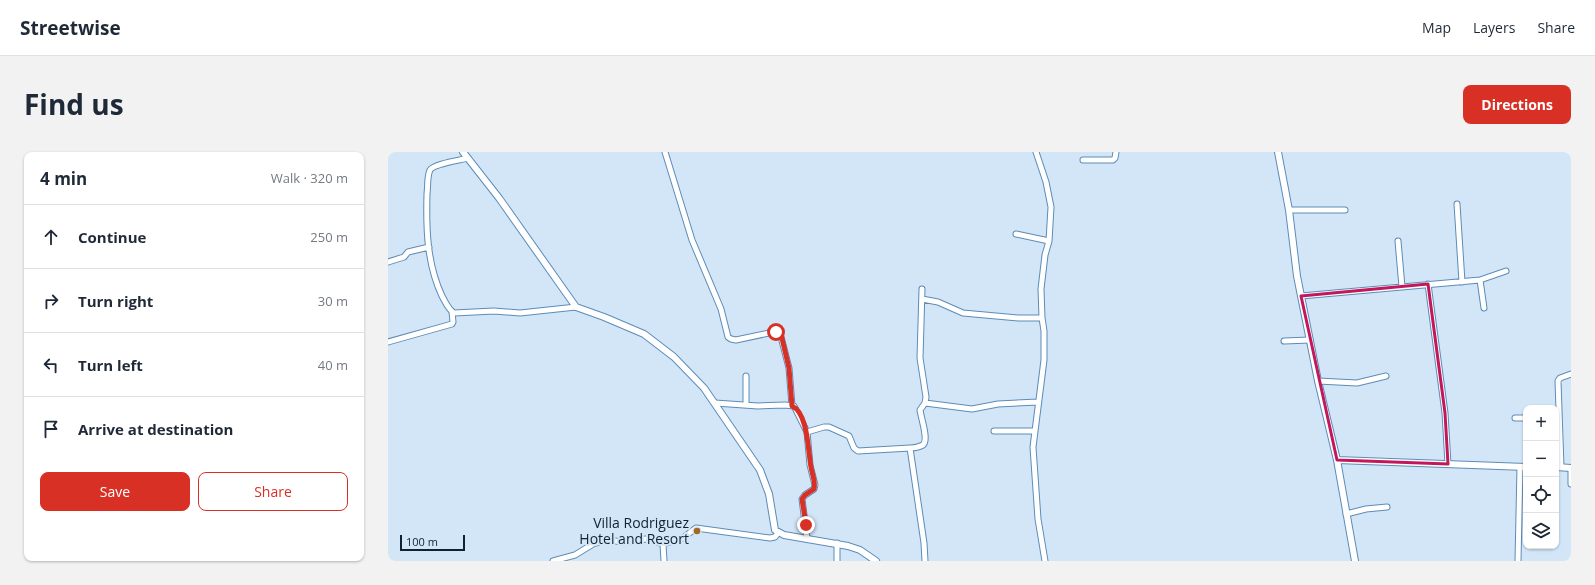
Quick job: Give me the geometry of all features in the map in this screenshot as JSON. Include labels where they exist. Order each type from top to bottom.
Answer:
[{"type":"street","points":[[463,152],[499,198],[576,307]]},
{"type":"street","points":[[665,152],[692,240],[721,309],[728,337],[731,340],[736,340],[780,333],[789,368],[792,406]]},
{"type":"street","points":[[1036,152],[1046,182],[1050,201],[1049,241],[1041,289],[1044,350],[1034,431],[1033,459],[1038,519],[1045,561]]},
{"type":"street","points":[[1083,160],[1113,160],[1116,152]]},
{"type":"street","points":[[1278,152],[1289,210],[1301,296],[1318,381],[1337,460],[1355,561]]},
{"type":"street","points":[[388,342],[452,324],[453,322],[452,312],[440,290],[432,268],[426,214],[428,179],[430,170],[434,166],[468,158]]},
{"type":"street","points":[[1457,204],[1462,282]]},
{"type":"street","points":[[1289,210],[1345,210]]},
{"type":"street","points":[[1016,234],[1049,241]]},
{"type":"street","points":[[1398,241],[1402,287]]},
{"type":"street","points":[[388,262],[404,257],[408,252],[429,247]]},
{"type":"street","points":[[1301,296],[1480,280],[1506,271]]},
{"type":"street","points":[[1480,280],[1484,308]]},
{"type":"street","points":[[1428,284],[1446,413],[1448,464]]},
{"type":"street","points":[[807,432],[828,426],[849,436],[854,448],[858,451],[910,448],[921,446],[925,442],[920,410],[925,403],[926,390],[920,358],[922,289]]},
{"type":"street","points":[[922,299],[938,302],[963,313],[1019,318],[1042,318]]},
{"type":"street","points":[[452,312],[520,312],[576,307],[604,317],[649,337],[670,353],[704,388],[760,470],[768,494],[774,528],[778,533],[837,543],[854,548],[876,561]]},
{"type":"street","points":[[1284,341],[1310,340]]},
{"type":"street","points":[[1558,405],[1558,381],[1560,378],[1571,374]]},
{"type":"street","points":[[746,376],[746,405]]},
{"type":"street","points":[[1318,381],[1361,382],[1386,376]]},
{"type":"street","points":[[925,403],[972,409],[998,404],[1038,402]]},
{"type":"street","points":[[715,403],[792,406],[796,408],[807,432],[810,466],[815,485],[814,489],[802,499],[807,539]]},
{"type":"street","points":[[1515,418],[1523,418]]},
{"type":"street","points":[[994,431],[1034,431]]},
{"type":"street","points":[[910,448],[925,561]]},
{"type":"street","points":[[1337,460],[1523,467],[1518,561]]},
{"type":"street","points":[[1559,467],[1571,468],[1571,484]]},
{"type":"street","points":[[1346,514],[1366,509],[1387,507]]},
{"type":"street","points":[[553,561],[569,557],[593,544],[607,540],[623,542],[646,539],[663,544],[683,538],[696,528],[773,538],[778,533]]},
{"type":"street","points":[[837,543],[837,561]]},
{"type":"street","points":[[663,544],[664,561]]},
{"type":"highlighted area","points":[[1428,284],[1445,413],[1448,464],[1337,460],[1301,296]]},
{"type":"place","name":"Villa Rodriguez Hotel and Resort","points":[[697,531]]},
{"type":"route","points":[[776,332],[781,334],[788,362],[792,406],[796,408],[807,432],[810,466],[815,487],[802,499],[806,525]]}]
